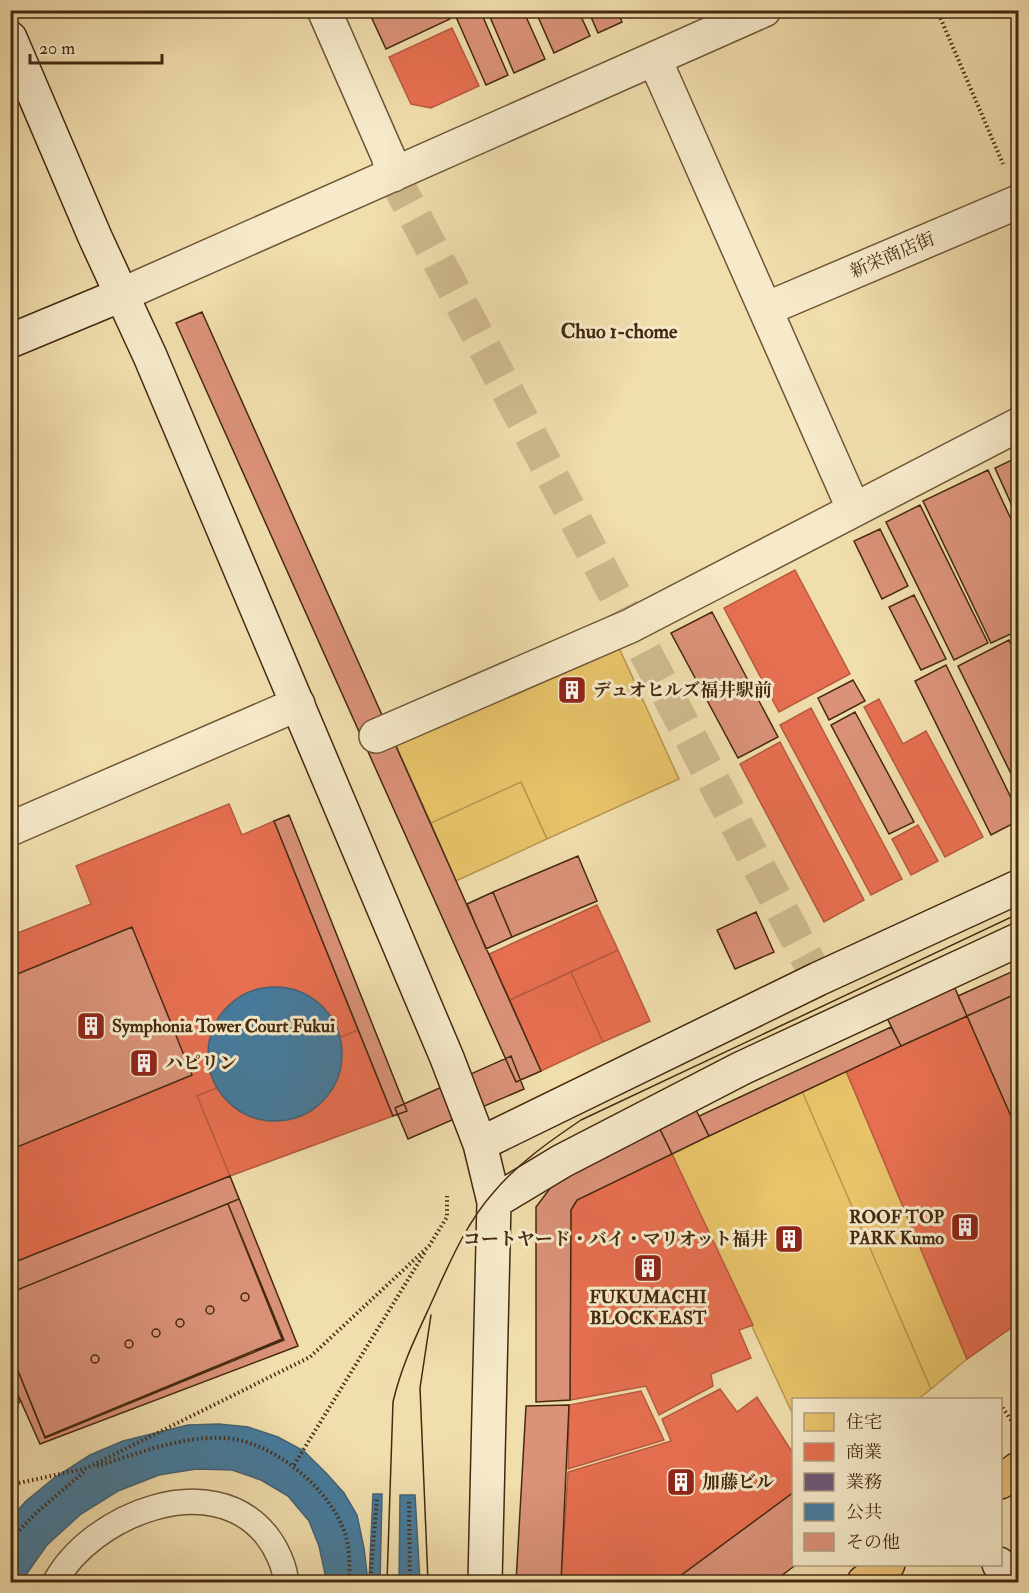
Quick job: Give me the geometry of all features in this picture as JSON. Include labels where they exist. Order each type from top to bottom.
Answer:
[{"type":"main road","points":[[1002,1480],[1018,1468]]},
{"type":"main road","points":[[864,1582],[885,1566]]},
{"type":"street","points":[[324,10],[388,156],[393,174]]},
{"type":"street","points":[[10,341],[121,295],[764,10]]},
{"type":"street","points":[[10,38],[121,295],[150,356],[298,704],[455,1078],[480,1144],[494,1202],[485,1582]]},
{"type":"street","points":[[655,60],[854,510]]},
{"type":"street","name":"新栄商店街","points":[[766,309],[1018,202]]},
{"type":"street","points":[[376,736],[630,626],[1018,425]]},
{"type":"street","points":[[10,830],[298,704]]},
{"type":"street","points":[[480,1144],[818,978],[1018,887]]},
{"type":"street","points":[[494,1202],[561,1161],[742,1068],[1018,940]]},
{"type":"street","points":[[1000,1566],[1010,1582]]},
{"type":"lane","points":[[55,1582],[80,1549],[119,1520],[155,1507],[194,1504],[232,1509],[255,1522],[274,1548],[286,1582]]},
{"type":"path","points":[[937,10],[1005,169]]},
{"type":"path","points":[[294,1465],[447,1217],[447,1196]]},
{"type":"path","points":[[10,1485],[87,1468],[310,1357],[429,1246]]},
{"type":"path","points":[[1002,1407],[1018,1430]]},
{"type":"path","points":[[370,1582],[377,1499]]},
{"type":"path","points":[[409,1502],[410,1582]]},
{"type":"building: 住宅","name":"デュオヒルズ福井駅前","points":[[615,639],[679,779],[547,839],[521,782],[431,823],[394,741]]},
{"type":"building: 住宅","points":[[521,782],[547,839],[456,881],[431,823]]},
{"type":"building: 住宅","points":[[846,1071],[967,1359],[931,1389],[802,1091]]},
{"type":"building: 住宅","name":"コートヤード・バイ・マリオット福井","points":[[802,1091],[931,1389],[920,1398],[792,1398],[792,1413],[672,1154]]},
{"type":"building: 商業","points":[[452,28],[479,86],[431,108],[411,104],[389,57]]},
{"type":"building: 商業","points":[[795,570],[850,674],[779,712],[724,608]]},
{"type":"building: 商業","points":[[879,699],[903,744],[926,731],[983,837],[945,857],[864,707]]},
{"type":"building: 商業","points":[[811,708],[902,879],[871,895],[780,725]]},
{"type":"building: 商業","points":[[780,742],[864,900],[824,922],[740,764]]},
{"type":"building: 商業","name":"ハピリン","points":[[229,804],[242,835],[274,821],[358,1030],[197,1096],[230,1176],[10,1264],[10,936],[91,904],[76,866]]},
{"type":"building: 商業","points":[[918,825],[938,861],[911,875],[892,839]]},
{"type":"building: 商業","points":[[597,905],[618,950],[510,1000],[489,954]]},
{"type":"building: 商業","points":[[618,950],[650,1021],[603,1042],[571,972]]},
{"type":"building: 商業","points":[[571,972],[603,1042],[541,1071],[510,1000]]},
{"type":"building: 商業","name":"ROOF TOP PARK Kumo","points":[[967,1016],[1018,1132],[1018,1323],[967,1359],[846,1071]]},
{"type":"building: 商業","points":[[358,1030],[393,1116],[230,1176],[197,1096]]},
{"type":"building: 商業","name":"FUKUMACHI BLOCK EAST","points":[[672,1154],[753,1325],[739,1330],[751,1358],[711,1374],[713,1386],[659,1415],[646,1386],[570,1400],[571,1210],[577,1200]]},
{"type":"building: 商業","name":"加藤ビル","points":[[720,1389],[737,1412],[757,1397],[792,1452],[792,1493],[672,1582],[561,1582],[568,1472],[671,1441],[662,1419]]},
{"type":"building: 商業","points":[[641,1391],[664,1440],[568,1469],[569,1405]]},
{"type":"building: 業務","points":[[10,1338],[16,1344],[24,1390],[23,1399],[10,1412]]},
{"type":"building: 公共","points":[[275,987],[301,992],[322,1007],[337,1028],[342,1054],[337,1080],[322,1101],[301,1116],[275,1121],[249,1116],[228,1101],[213,1080],[208,1054],[213,1028],[228,1007],[249,992]]},
{"type":"building: 公共","points":[[219,1424],[248,1427],[278,1437],[304,1451],[327,1474],[344,1493],[357,1515],[368,1582],[324,1582],[325,1574],[319,1546],[309,1521],[288,1496],[261,1480],[232,1470],[196,1469],[159,1475],[118,1491],[81,1514],[47,1545],[21,1582],[10,1582],[10,1519],[26,1501],[54,1478],[90,1455],[123,1441],[188,1425]]},
{"type":"building: 公共","points":[[373,1494],[382,1494],[380,1582],[369,1582]]},
{"type":"building: 公共","points":[[400,1495],[415,1495],[420,1582],[399,1582]]},
{"type":"building: その他","points":[[368,10],[446,10],[450,19],[386,49]]},
{"type":"building: その他","points":[[453,10],[480,10],[508,75],[486,85]]},
{"type":"building: その他","points":[[487,10],[523,10],[545,59],[514,73]]},
{"type":"building: その他","points":[[535,10],[578,10],[590,36],[554,53]]},
{"type":"building: その他","points":[[588,10],[617,10],[622,22],[598,33]]},
{"type":"building: その他","points":[[626,10],[647,10],[630,18]]},
{"type":"building: その他","points":[[202,312],[541,1071],[516,1082],[176,323]]},
{"type":"building: その他","points":[[1018,457],[1018,519],[995,468]]},
{"type":"building: その他","points":[[988,470],[1018,534],[1018,639],[1015,632],[991,643],[923,501]]},
{"type":"building: その他","points":[[920,505],[988,643],[954,660],[886,522]]},
{"type":"building: その他","points":[[880,529],[908,586],[882,599],[854,541]]},
{"type":"building: その他","points":[[914,595],[946,659],[921,670],[889,607]]},
{"type":"building: その他","points":[[712,612],[778,737],[738,758],[671,633]]},
{"type":"building: その他","points":[[1009,640],[1018,660],[1018,788],[958,666]]},
{"type":"building: その他","points":[[946,665],[1018,812],[1018,821],[991,835],[915,681]]},
{"type":"building: その他","points":[[853,680],[865,701],[829,720],[818,698]]},
{"type":"building: その他","points":[[855,712],[914,822],[889,834],[831,725]]},
{"type":"building: その他","points":[[289,815],[407,1111],[393,1116],[274,821]]},
{"type":"building: その他","points":[[578,856],[597,901],[512,937],[493,892]]},
{"type":"building: その他","points":[[493,892],[512,937],[486,949],[467,904]]},
{"type":"building: その他","points":[[756,912],[774,952],[735,969],[717,930]]},
{"type":"building: その他","name":"Symphonia Tower Court Fukui","points":[[132,927],[192,1075],[10,1150],[10,977]]},
{"type":"building: その他","points":[[1018,969],[1018,993],[967,1016],[958,996]]},
{"type":"building: その他","points":[[954,986],[967,1016],[901,1046],[886,1016]]},
{"type":"building: その他","points":[[1018,993],[1018,1132],[967,1016]]},
{"type":"building: その他","points":[[891,1027],[901,1046],[709,1136],[699,1116]]},
{"type":"building: その他","points":[[511,1056],[524,1089],[408,1139],[395,1108]]},
{"type":"building: その他","points":[[696,1110],[709,1136],[672,1154],[659,1127]]},
{"type":"building: その他","points":[[659,1127],[672,1154],[577,1200],[571,1210],[570,1400],[536,1402],[536,1207],[560,1175]]},
{"type":"building: その他","points":[[230,1176],[298,1346],[40,1444],[10,1377],[10,1264]]},
{"type":"building: その他","points":[[230,1176],[239,1199],[10,1293],[10,1264]]},
{"type":"building: その他","points":[[228,1204],[284,1340],[45,1438],[10,1351],[45,1437],[282,1339]]},
{"type":"building: その他","points":[[245,1293],[249,1297],[245,1301],[241,1297]]},
{"type":"building: その他","points":[[210,1306],[214,1310],[210,1314],[206,1310]]},
{"type":"building: その他","points":[[180,1319],[184,1323],[180,1327],[176,1323]]},
{"type":"building: その他","points":[[156,1329],[160,1333],[156,1337],[152,1333]]},
{"type":"building: その他","points":[[129,1340],[133,1344],[129,1348],[125,1344]]},
{"type":"building: その他","points":[[95,1355],[99,1359],[95,1363],[91,1359]]},
{"type":"building: その他","points":[[569,1405],[561,1582],[516,1582],[526,1406]]},
{"type":"building: その他","points":[[792,1493],[792,1566],[794,1566],[773,1582],[672,1582]]},
{"type":"tunnel","points":[[393,175],[818,979]]},
{"type":"tram line","points":[[387,1582],[393,1402],[397,1386],[413,1344],[456,1251],[476,1215],[502,1182],[534,1154],[581,1120],[1018,914]]},
{"type":"tram line","points":[[428,1582],[420,1388],[431,1315]]},
{"type":"place","name":"デュオヒルズ福井駅前","points":[[572,690]]},
{"type":"place","name":"Symphonia Tower Court Fukui","points":[[91,1026]]},
{"type":"place","name":"ハピリン","points":[[144,1063]]},
{"type":"place","name":"ROOF TOP PARK Kumo","points":[[965,1227]]},
{"type":"place","name":"コートヤード・バイ・マリオット福井","points":[[789,1239]]},
{"type":"place","name":"FUKUMACHI BLOCK EAST","points":[[648,1268]]},
{"type":"place","name":"加藤ビル","points":[[681,1482]]},
{"type":"district","name":"Chuo 1-chome","points":[[619,331]]}]
